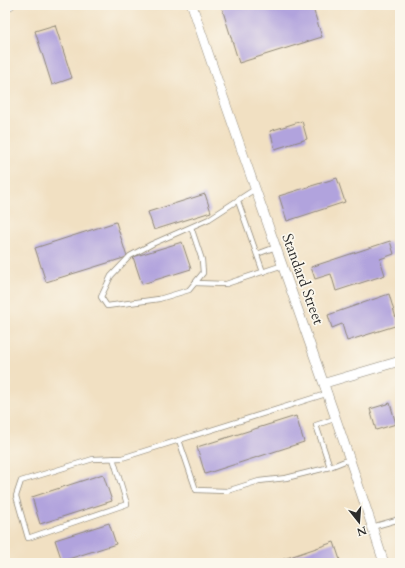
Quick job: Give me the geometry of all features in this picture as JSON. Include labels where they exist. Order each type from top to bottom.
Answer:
[{"type":"street","points":[[5,6],[10,5]]},
{"type":"street","name":"Standard Street","points":[[192,5],[255,189],[329,394],[384,563]]},
{"type":"street","points":[[325,383],[400,361]]},
{"type":"lane","points":[[191,227],[202,266],[202,273],[189,290],[159,299],[107,306],[101,296],[111,276],[130,256],[152,244],[215,216],[255,189]]},
{"type":"lane","points":[[238,201],[263,272]]},
{"type":"lane","points":[[257,254],[276,247]]},
{"type":"lane","points":[[195,283],[226,284],[283,265]]},
{"type":"lane","points":[[113,458],[127,504],[28,538],[16,496],[21,481],[93,459],[113,458],[122,458],[329,394]]},
{"type":"lane","points":[[330,467],[316,425],[337,418]]},
{"type":"lane","points":[[179,440],[196,490],[227,491],[259,481],[286,478],[330,467],[350,460]]},
{"type":"lane","points":[[372,527],[400,519]]},
{"type":"building","points":[[221,5],[312,5],[322,37],[239,63]]},
{"type":"building","points":[[55,25],[72,78],[52,85],[35,31]]},
{"type":"building","points":[[302,121],[307,139],[275,149],[270,131]]},
{"type":"building","points":[[337,178],[345,202],[287,221],[279,196]]},
{"type":"building","points":[[205,194],[211,212],[154,230],[148,212]]},
{"type":"building","points":[[116,222],[127,257],[46,282],[35,248]]},
{"type":"building","points":[[390,241],[394,254],[380,259],[385,275],[336,291],[331,274],[315,279],[311,267]]},
{"type":"building","points":[[182,242],[191,269],[142,284],[133,257]]},
{"type":"building","points":[[389,294],[398,325],[347,341],[342,324],[332,328],[328,315]]},
{"type":"building","points":[[390,403],[396,424],[376,430],[370,409]]},
{"type":"building","points":[[296,416],[304,442],[205,474],[197,447]]},
{"type":"building","points":[[103,474],[112,501],[40,524],[32,497]]},
{"type":"building","points":[[109,523],[116,544],[62,561],[55,540]]},
{"type":"building","points":[[334,542],[341,563],[282,563],[281,560]]}]
